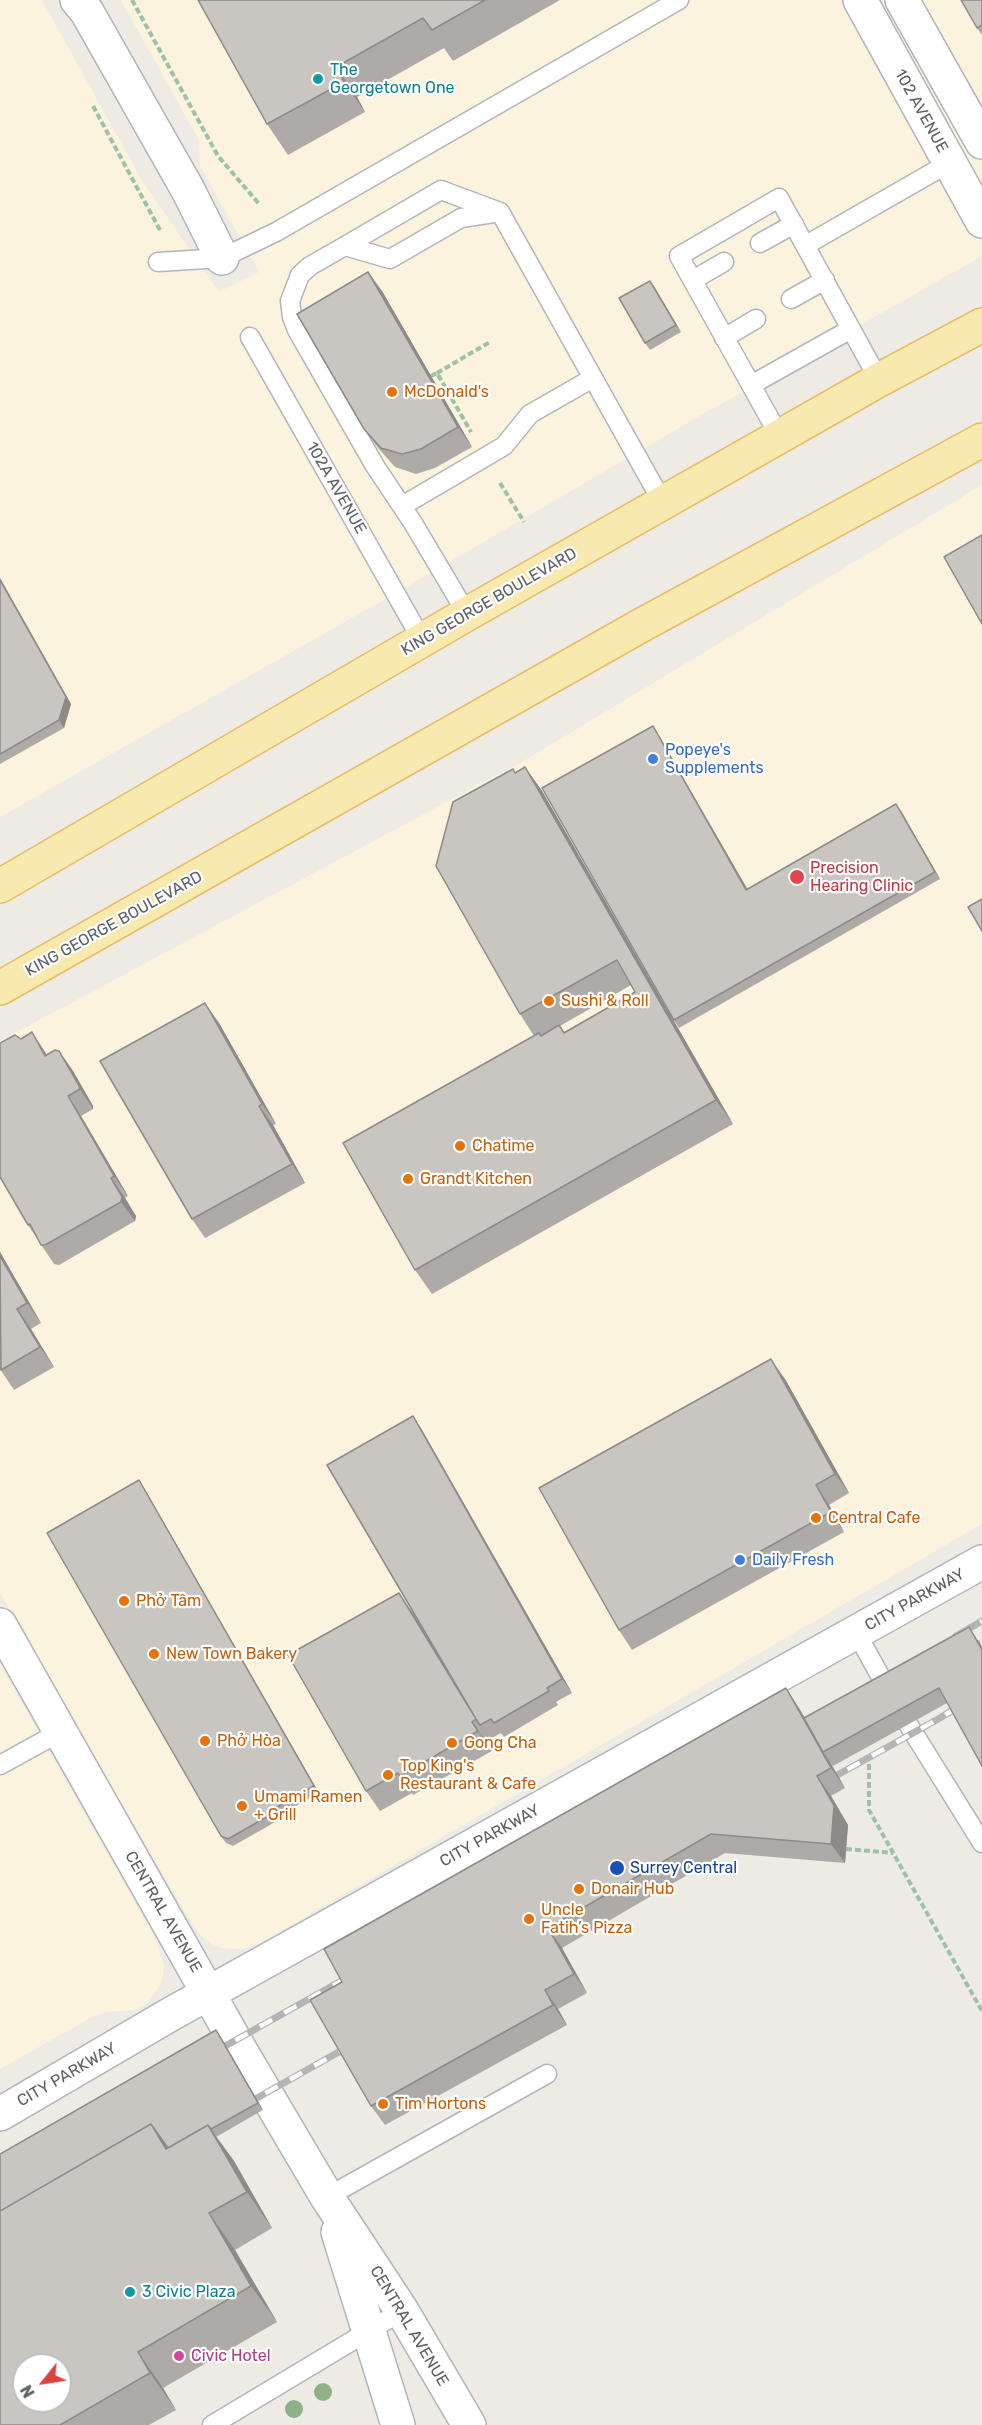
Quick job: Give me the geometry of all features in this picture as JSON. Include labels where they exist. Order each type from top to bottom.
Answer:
[{"type":"main road","name":"KING GEORGE BOULEVARD","points":[[0,886],[467,614],[879,380],[982,325]]},
{"type":"main road","name":"KING GEORGE BOULEVARD","points":[[0,988],[640,626],[982,440]]},
{"type":"street","name":"102 AVENUE","points":[[860,0],[982,221]]},
{"type":"street","points":[[902,0],[982,142]]},
{"type":"street","points":[[82,4],[188,190],[222,258]]},
{"type":"street","name":"CITY PARKWAY","points":[[0,2114],[210,1993],[982,1562]]},
{"type":"street","name":"CENTRAL AVENUE","points":[[0,1625],[327,2197],[402,2310],[469,2425]]},
{"type":"street","name":"CENTRAL AVENUE","points":[[327,2197],[398,2425]]},
{"type":"lane","points":[[167,261],[222,258],[276,231],[680,0]]},
{"type":"lane","points":[[806,245],[949,163]]},
{"type":"lane","points":[[467,614],[402,506],[375,466],[297,330],[290,301],[300,275],[310,266],[441,190],[500,212],[663,503]]},
{"type":"lane","points":[[780,437],[679,256],[779,198],[879,380]]},
{"type":"lane","points":[[345,246],[390,259],[461,218],[500,212]]},
{"type":"lane","points":[[760,243],[794,224]]},
{"type":"lane","points":[[693,280],[724,262]]},
{"type":"lane","points":[[791,299],[825,280]]},
{"type":"lane","points":[[724,338],[756,320]]},
{"type":"lane","points":[[751,385],[851,329]]},
{"type":"lane","name":"102A AVENUE","points":[[250,337],[422,640]]},
{"type":"lane","points":[[402,506],[504,446],[530,414],[593,378]]},
{"type":"lane","points":[[856,1632],[895,1703],[982,1844]]},
{"type":"lane","points":[[0,1765],[60,1732]]},
{"type":"lane","points":[[327,2197],[547,2074]]},
{"type":"lane","points":[[212,2425],[402,2310]]},
{"type":"path","points":[[132,0],[218,156],[262,207],[276,231]]},
{"type":"path","points":[[92,104],[167,261]]},
{"type":"path","points":[[436,373],[490,342]]},
{"type":"path","points":[[869,1764],[869,1810],[982,2011]]},
{"type":"path","points":[[846,1849],[893,1853]]},
{"type":"shaded area","points":[[0,0],[42,0],[141,179],[219,292],[259,272],[200,166],[199,140],[121,0],[982,0],[982,256],[691,421],[396,593],[0,817]]},
{"type":"shaded area","points":[[982,485],[982,1524],[260,1943],[247,1948],[234,1949],[221,1948],[210,1943],[201,1936],[186,1914],[0,1593],[0,1041],[527,759]]},
{"type":"shaded area","points":[[0,1664],[155,1938],[164,1965],[162,1982],[148,2003],[135,2010],[106,2012],[92,2017],[0,2069]]},
{"type":"building","name":"The Georgetown One","points":[[198,0],[485,0],[432,30],[423,18],[336,67],[344,82],[267,124]]},
{"type":"building","points":[[961,0],[982,0],[982,25],[977,28]]},
{"type":"building","name":"McDonald's","points":[[368,272],[458,427],[421,449],[402,454],[381,448],[364,429],[297,314]]},
{"type":"building","points":[[650,281],[676,325],[645,343],[619,298]]},
{"type":"building","points":[[982,535],[982,624],[944,557]]},
{"type":"building","points":[[0,580],[66,697],[59,720],[0,754]]},
{"type":"building","points":[[653,726],[746,890],[896,804],[935,872],[674,1020],[542,788]]},
{"type":"building","points":[[525,767],[716,1100],[415,1270],[343,1143],[539,1033],[541,1036],[559,1025],[564,1033],[635,992],[617,960],[520,1014],[436,866],[453,802],[513,769],[515,773]]},
{"type":"building","points":[[982,899],[982,931],[968,907]]},
{"type":"building","points":[[205,1003],[262,1104],[259,1106],[292,1164],[192,1219],[100,1061]]},
{"type":"building","points":[[32,1032],[45,1056],[55,1050],[59,1051],[79,1086],[80,1089],[68,1096],[114,1176],[111,1178],[122,1197],[121,1202],[45,1245],[41,1245],[0,1177],[0,1043],[15,1035],[21,1039]]},
{"type":"building","points":[[0,1256],[27,1303],[17,1309],[40,1347],[1,1370]]},
{"type":"building","points":[[771,1359],[835,1474],[816,1485],[831,1512],[619,1630],[539,1488]]},
{"type":"building","points":[[413,1416],[562,1679],[547,1688],[549,1691],[494,1723],[491,1719],[480,1725],[476,1719],[327,1465]]},
{"type":"building","points":[[139,1480],[314,1786],[277,1807],[279,1810],[228,1839],[221,1836],[47,1533]]},
{"type":"building","points":[[399,1593],[476,1719],[472,1722],[478,1731],[400,1776],[398,1773],[366,1791],[288,1655]]},
{"type":"building","points":[[969,1627],[982,1650],[982,1766],[939,1688],[823,1752],[804,1718]]},
{"type":"building","points":[[786,1688],[831,1768],[817,1776],[834,1806],[831,1844],[711,1834],[548,1928],[574,1974],[545,1990],[553,2005],[371,2106],[310,2000],[342,1982],[324,1949]]},
{"type":"building","points":[[216,2030],[258,2103],[211,2129],[208,2125],[168,2148],[151,2124],[0,2211],[0,2154]]},
{"type":"building","name":"3 Civic Plaza","points":[[151,2124],[166,2149],[208,2125],[247,2192],[209,2213],[251,2286],[138,2352],[150,2373],[60,2425],[0,2425],[0,2211]]},
{"type":"railway","points":[[956,1636],[982,1621]]},
{"type":"railway","points":[[823,1783],[982,1692]]},
{"type":"railway","points":[[211,2054],[357,1972]]},
{"type":"railway","points":[[241,2107],[353,2044]]},
{"type":"place","name":"The Georgetown One","points":[[318,79]]},
{"type":"place","name":"McDonald's","points":[[392,392]]},
{"type":"place","name":"Popeye's Supplements","points":[[653,759]]},
{"type":"place","name":"Precision Hearing Clinic","points":[[797,877]]},
{"type":"place","name":"Sushi & Roll","points":[[549,1001]]},
{"type":"place","name":"Chatime","points":[[460,1146]]},
{"type":"place","name":"Grandt Kitchen","points":[[408,1179]]},
{"type":"place","name":"Central Cafe","points":[[816,1518]]},
{"type":"place","name":"Daily Fresh","points":[[740,1560]]},
{"type":"place","name":"Phở Tâm","points":[[124,1601]]},
{"type":"place","name":"New Town Bakery","points":[[154,1654]]},
{"type":"place","name":"Phở Hòa","points":[[205,1741]]},
{"type":"place","name":"Gong Cha","points":[[452,1743]]},
{"type":"place","name":"Top King's Restaurant & Cafe","points":[[388,1775]]},
{"type":"place","name":"Umami Ramen + Grill","points":[[242,1806]]},
{"type":"place","name":"Surrey Central","points":[[617,1868]]},
{"type":"place","name":"Donair Hub","points":[[579,1889]]},
{"type":"place","name":"Uncle Fatih’s Pizza","points":[[529,1919]]},
{"type":"place","name":"Tim Hortons","points":[[383,2104]]},
{"type":"place","name":"3 Civic Plaza","points":[[130,2292]]},
{"type":"place","name":"Civic Hotel","points":[[179,2356]]}]
